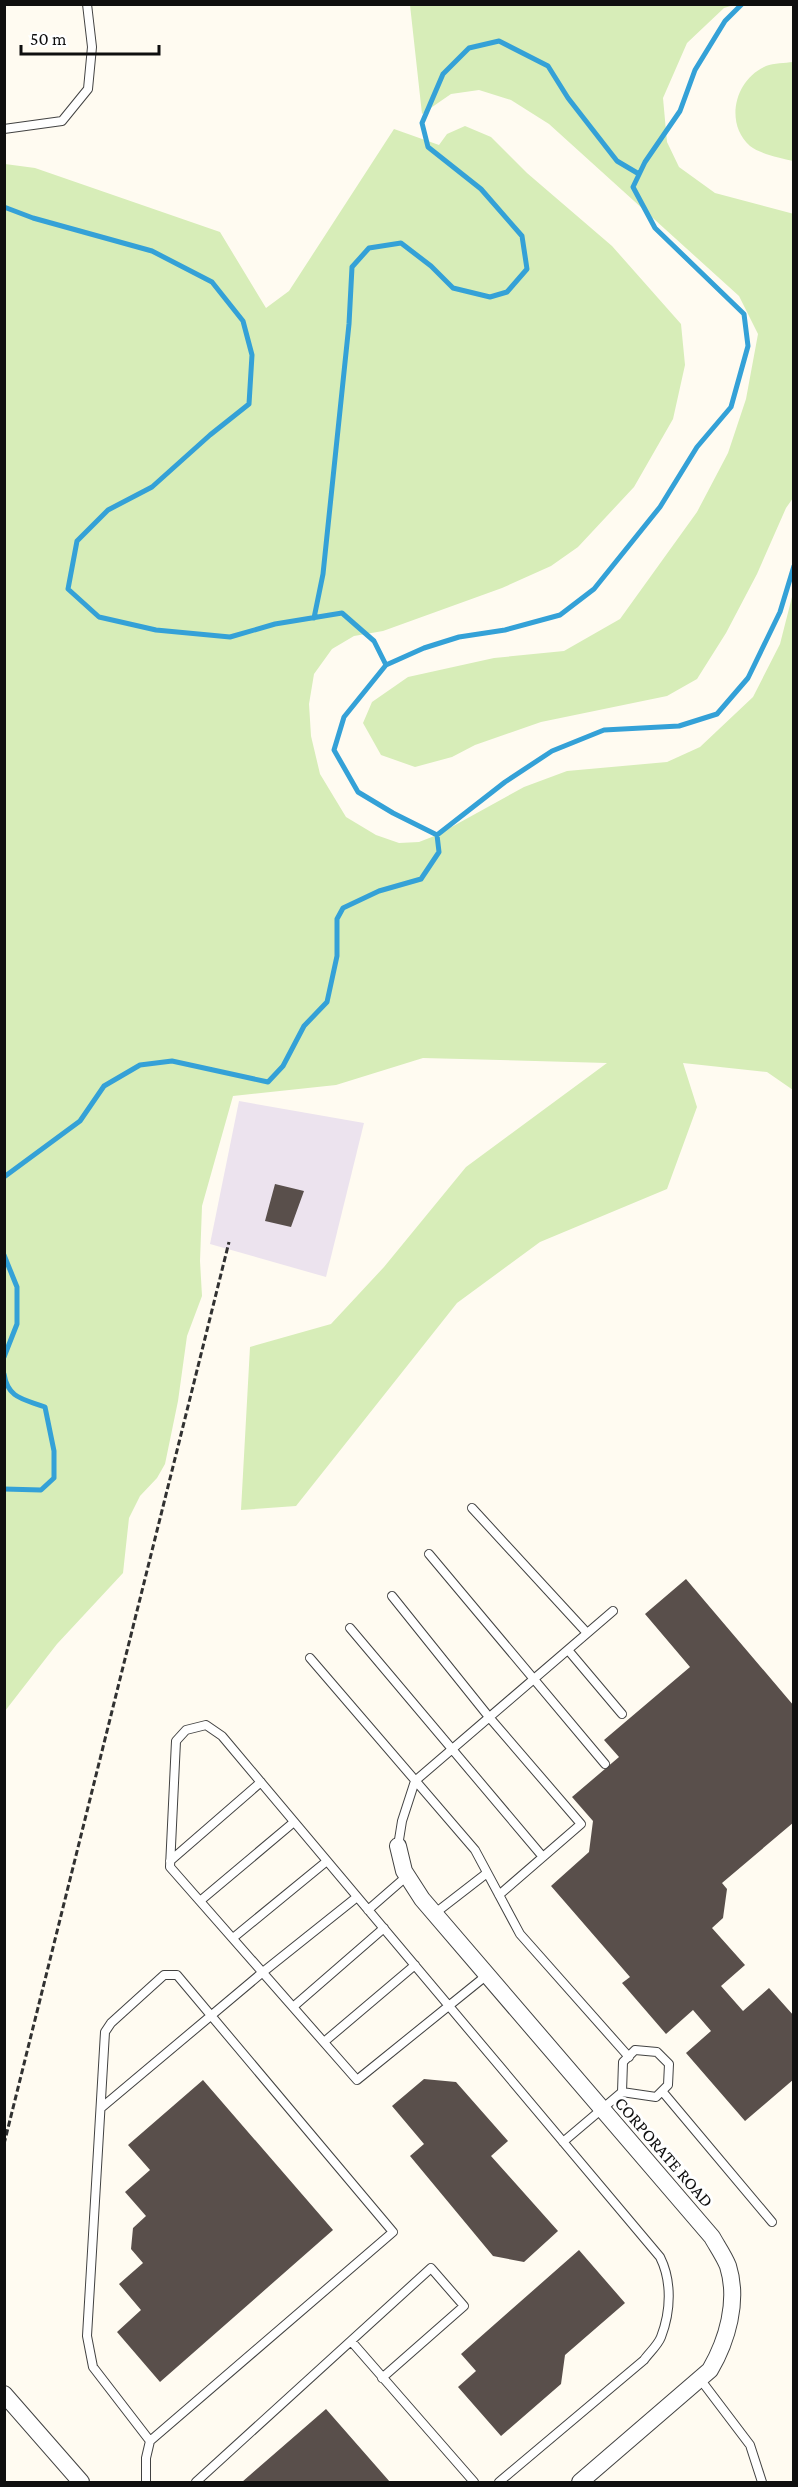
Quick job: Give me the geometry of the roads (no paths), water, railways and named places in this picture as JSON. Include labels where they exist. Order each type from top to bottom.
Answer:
[{"type":"street","name":"CORPORATE ROAD","points":[[398,1846],[407,1876],[435,1914],[712,2237],[728,2266],[732,2292],[729,2321],[722,2349],[710,2370],[580,2482]]},
{"type":"street","points":[[4,2394],[81,2482]]},
{"type":"lane","points":[[4,129],[62,121],[88,89],[92,47],[87,4]]},
{"type":"lane","points":[[472,1508],[587,1633]]},
{"type":"lane","points":[[429,1554],[605,1764]]},
{"type":"lane","points":[[392,1596],[489,1718],[581,1824],[499,1894]]},
{"type":"lane","points":[[398,1846],[402,1821],[415,1781],[613,1611]]},
{"type":"lane","points":[[350,1628],[543,1857]]},
{"type":"lane","points":[[568,1650],[622,1714]]},
{"type":"lane","points":[[310,1658],[475,1850],[520,1934],[629,2057]]},
{"type":"lane","points":[[487,1975],[448,2005],[357,2080],[170,1868],[176,1741],[186,1730],[206,1725],[222,1736],[384,1928],[448,2005],[660,2257],[666,2269],[669,2292],[668,2309],[661,2338],[644,2360],[499,2482]]},
{"type":"lane","points":[[170,1861],[261,1782]]},
{"type":"lane","points":[[200,1901],[294,1822]]},
{"type":"lane","points":[[232,1938],[327,1861]]},
{"type":"lane","points":[[435,1914],[488,1873]]},
{"type":"lane","points":[[368,1910],[407,1876]]},
{"type":"lane","points":[[101,2108],[263,1972],[357,1897]]},
{"type":"lane","points":[[293,2007],[384,1928]]},
{"type":"lane","points":[[324,2042],[415,1965]]},
{"type":"lane","points":[[146,2482],[146,2458],[150,2441],[393,2232],[177,1975],[164,1975],[111,2023],[105,2032],[87,2336],[93,2367],[150,2441]]},
{"type":"lane","points":[[563,2142],[622,2092],[623,2062],[635,2050],[657,2052],[669,2064],[668,2085],[656,2097],[622,2092]]},
{"type":"lane","points":[[662,2091],[772,2222]]},
{"type":"lane","points":[[196,2482],[431,2268],[464,2306],[382,2378]]},
{"type":"lane","points":[[351,2341],[474,2482]]},
{"type":"lane","points":[[700,2379],[750,2445],[762,2482]]},
{"type":"waterway","points":[[386,665],[424,648],[459,637],[505,630],[560,615],[594,589],[660,507],[697,447],[731,407],[748,346],[744,314],[655,228],[633,187],[645,162],[680,111],[695,70],[725,21],[742,4]]},
{"type":"waterway","points":[[314,618],[323,574],[349,324],[352,267],[369,248],[401,243],[431,266],[453,288],[490,297],[507,292],[527,269],[522,236],[481,189],[428,147],[422,123],[443,74],[469,48],[499,41],[548,66],[568,98],[617,161],[639,174]]},
{"type":"waterway","points":[[4,207],[33,218],[152,251],[212,282],[243,321],[252,355],[249,404],[210,435],[152,487],[108,510],[77,541],[68,589],[99,617],[156,630],[230,637],[275,624],[342,613],[374,641],[386,665],[344,717],[334,750],[358,792],[437,835],[505,782],[552,751],[604,730],[679,726],[717,714],[748,678],[780,612],[794,566]]},
{"type":"waterway","points":[[4,1177],[80,1121],[104,1086],[140,1065],[172,1061],[268,1082],[283,1066],[304,1026],[327,1002],[337,956],[337,919],[343,908],[379,891],[421,879],[439,852],[437,835]]},
{"type":"waterway","points":[[4,1255],[17,1287],[17,1324],[4,1357]]},
{"type":"waterway","points":[[4,1374],[9,1389],[13,1393],[24,1400],[45,1407],[54,1451],[54,1478],[41,1490],[4,1489]]}]
